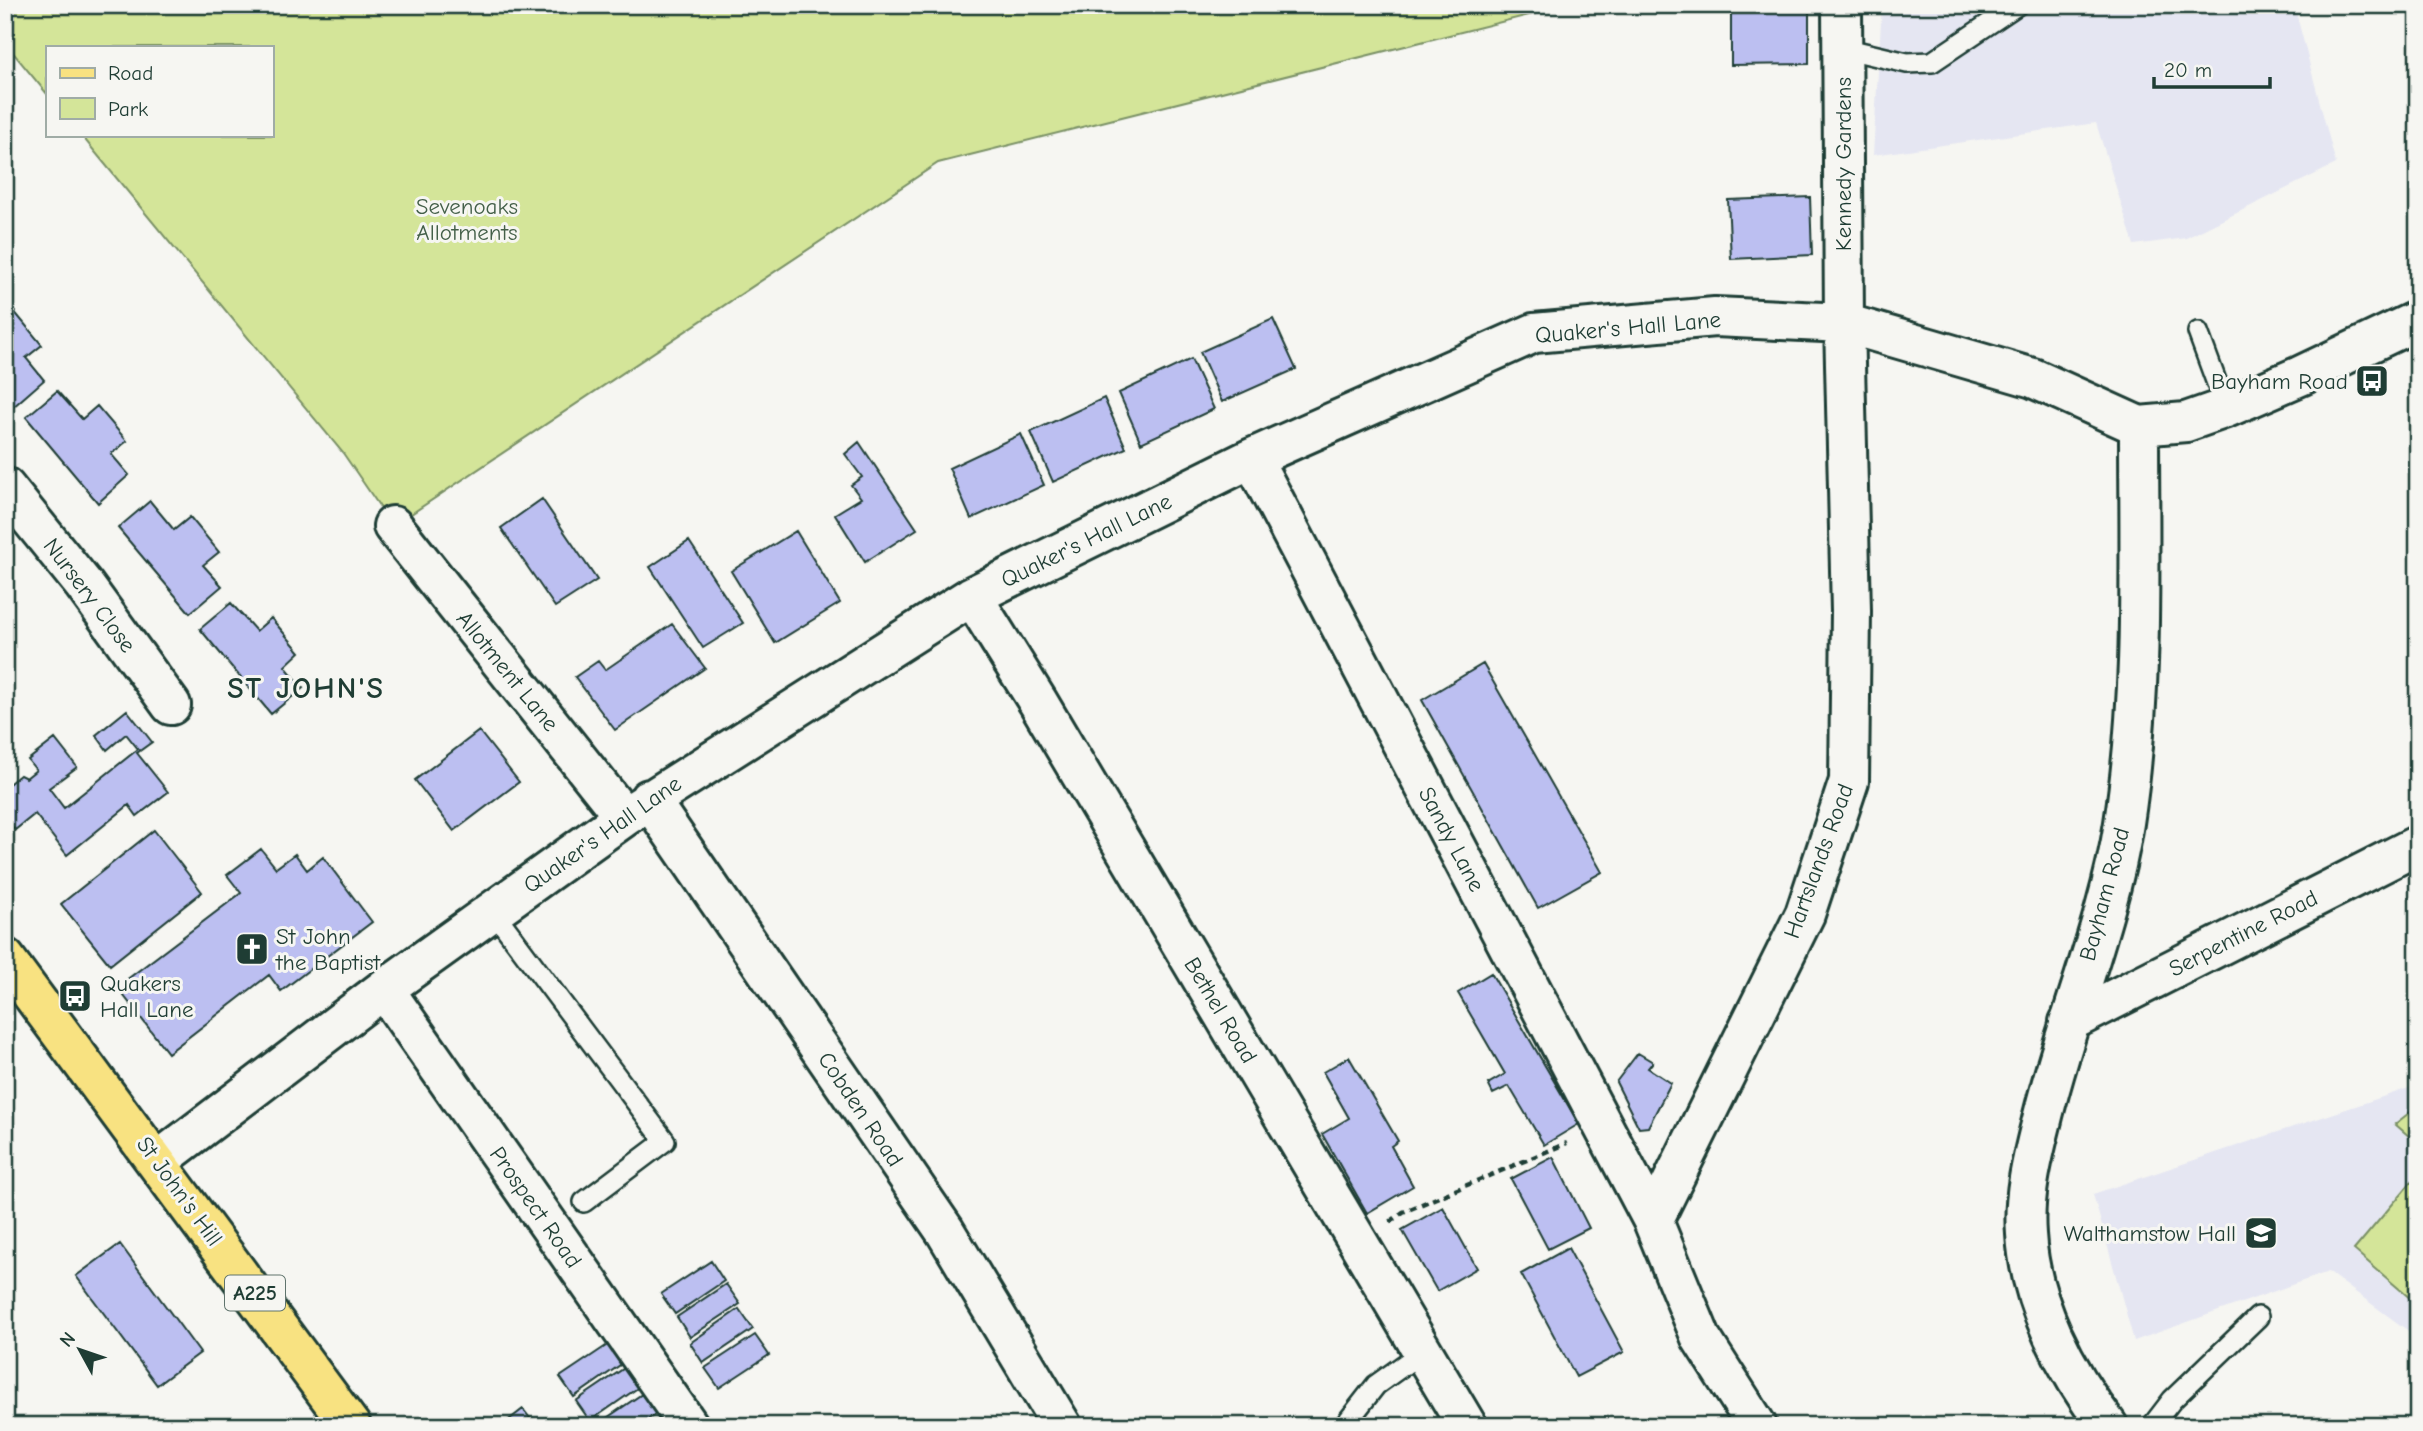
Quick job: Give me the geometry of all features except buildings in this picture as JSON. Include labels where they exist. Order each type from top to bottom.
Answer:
[{"type":"main road","name":"St John's Hill","points":[[5,958],[158,1161],[351,1426]]},
{"type":"street","name":"Kennedy Gardens","points":[[1842,5],[1844,323]]},
{"type":"street","name":"Quaker's Hall Lane","points":[[158,1161],[384,989],[637,808],[972,596],[1252,458],[1534,332],[1715,317],[1844,323],[2033,378],[2139,426]]},
{"type":"street","points":[[2139,426],[2186,422],[2225,408],[2418,320]]},
{"type":"street","name":"Hartslands Road","points":[[1653,1221],[1805,914],[1849,782],[1851,611],[1844,323]]},
{"type":"street","name":"Bayham Road","points":[[2108,1426],[2082,1389],[2044,1315],[2026,1235],[2025,1199],[2032,1160],[2123,827],[2134,754],[2138,683],[2139,426]]},
{"type":"street","name":"Sandy Lane","points":[[1252,458],[1653,1221]]},
{"type":"street","name":"Nursery Close","points":[[5,487],[84,585],[171,705]]},
{"type":"street","name":"Allotment Lane","points":[[393,526],[637,808]]},
{"type":"street","name":"Bethel Road","points":[[972,596],[1038,702],[1467,1426]]},
{"type":"street","name":"Cobden Road","points":[[637,808],[945,1231],[1062,1426]]},
{"type":"street","name":"Serpentine Road","points":[[2069,1022],[2418,845]]},
{"type":"street","name":"Prospect Road","points":[[384,989],[689,1426]]},
{"type":"street","points":[[1653,1221],[1700,1338],[1757,1426]]},
{"type":"lane","points":[[1843,48],[1907,63],[1932,62],[2017,5]]},
{"type":"lane","points":[[2199,332],[2225,408]]},
{"type":"lane","points":[[493,911],[665,1141],[584,1202]]},
{"type":"lane","points":[[2152,1426],[2172,1400],[2258,1317]]},
{"type":"lane","points":[[1344,1426],[1376,1385],[1422,1352]]},
{"type":"path","points":[[1361,1244],[1403,1212],[1556,1150],[1601,1122]]},
{"type":"shaded area","points":[[1882,5],[2294,5],[2336,164],[2186,238],[2134,245],[2096,123],[1873,155]]},
{"type":"shaded area","name":"Walthamstow Hall","points":[[2418,1085],[2418,1338],[2328,1272],[2134,1341],[2093,1194]]},
{"type":"green space","name":"Sevenoaks Allotments","points":[[5,5],[1569,5],[938,163],[393,526],[343,453],[82,136],[273,136],[273,46],[46,46],[46,93],[5,43]]},
{"type":"green space","points":[[2418,1106],[2418,1144],[2395,1124]]},
{"type":"green space","points":[[2412,1181],[2418,1186],[2418,1305],[2354,1250]]},
{"type":"place","name":"Bayham Road","points":[[2372,381]]},
{"type":"place","name":"St John the Baptist","points":[[252,949]]},
{"type":"place","name":"Quakers Hall Lane","points":[[75,996]]},
{"type":"place","name":"Walthamstow Hall","points":[[2261,1233]]},
{"type":"district","name":"ST JOHN'S","points":[[306,688]]}]
